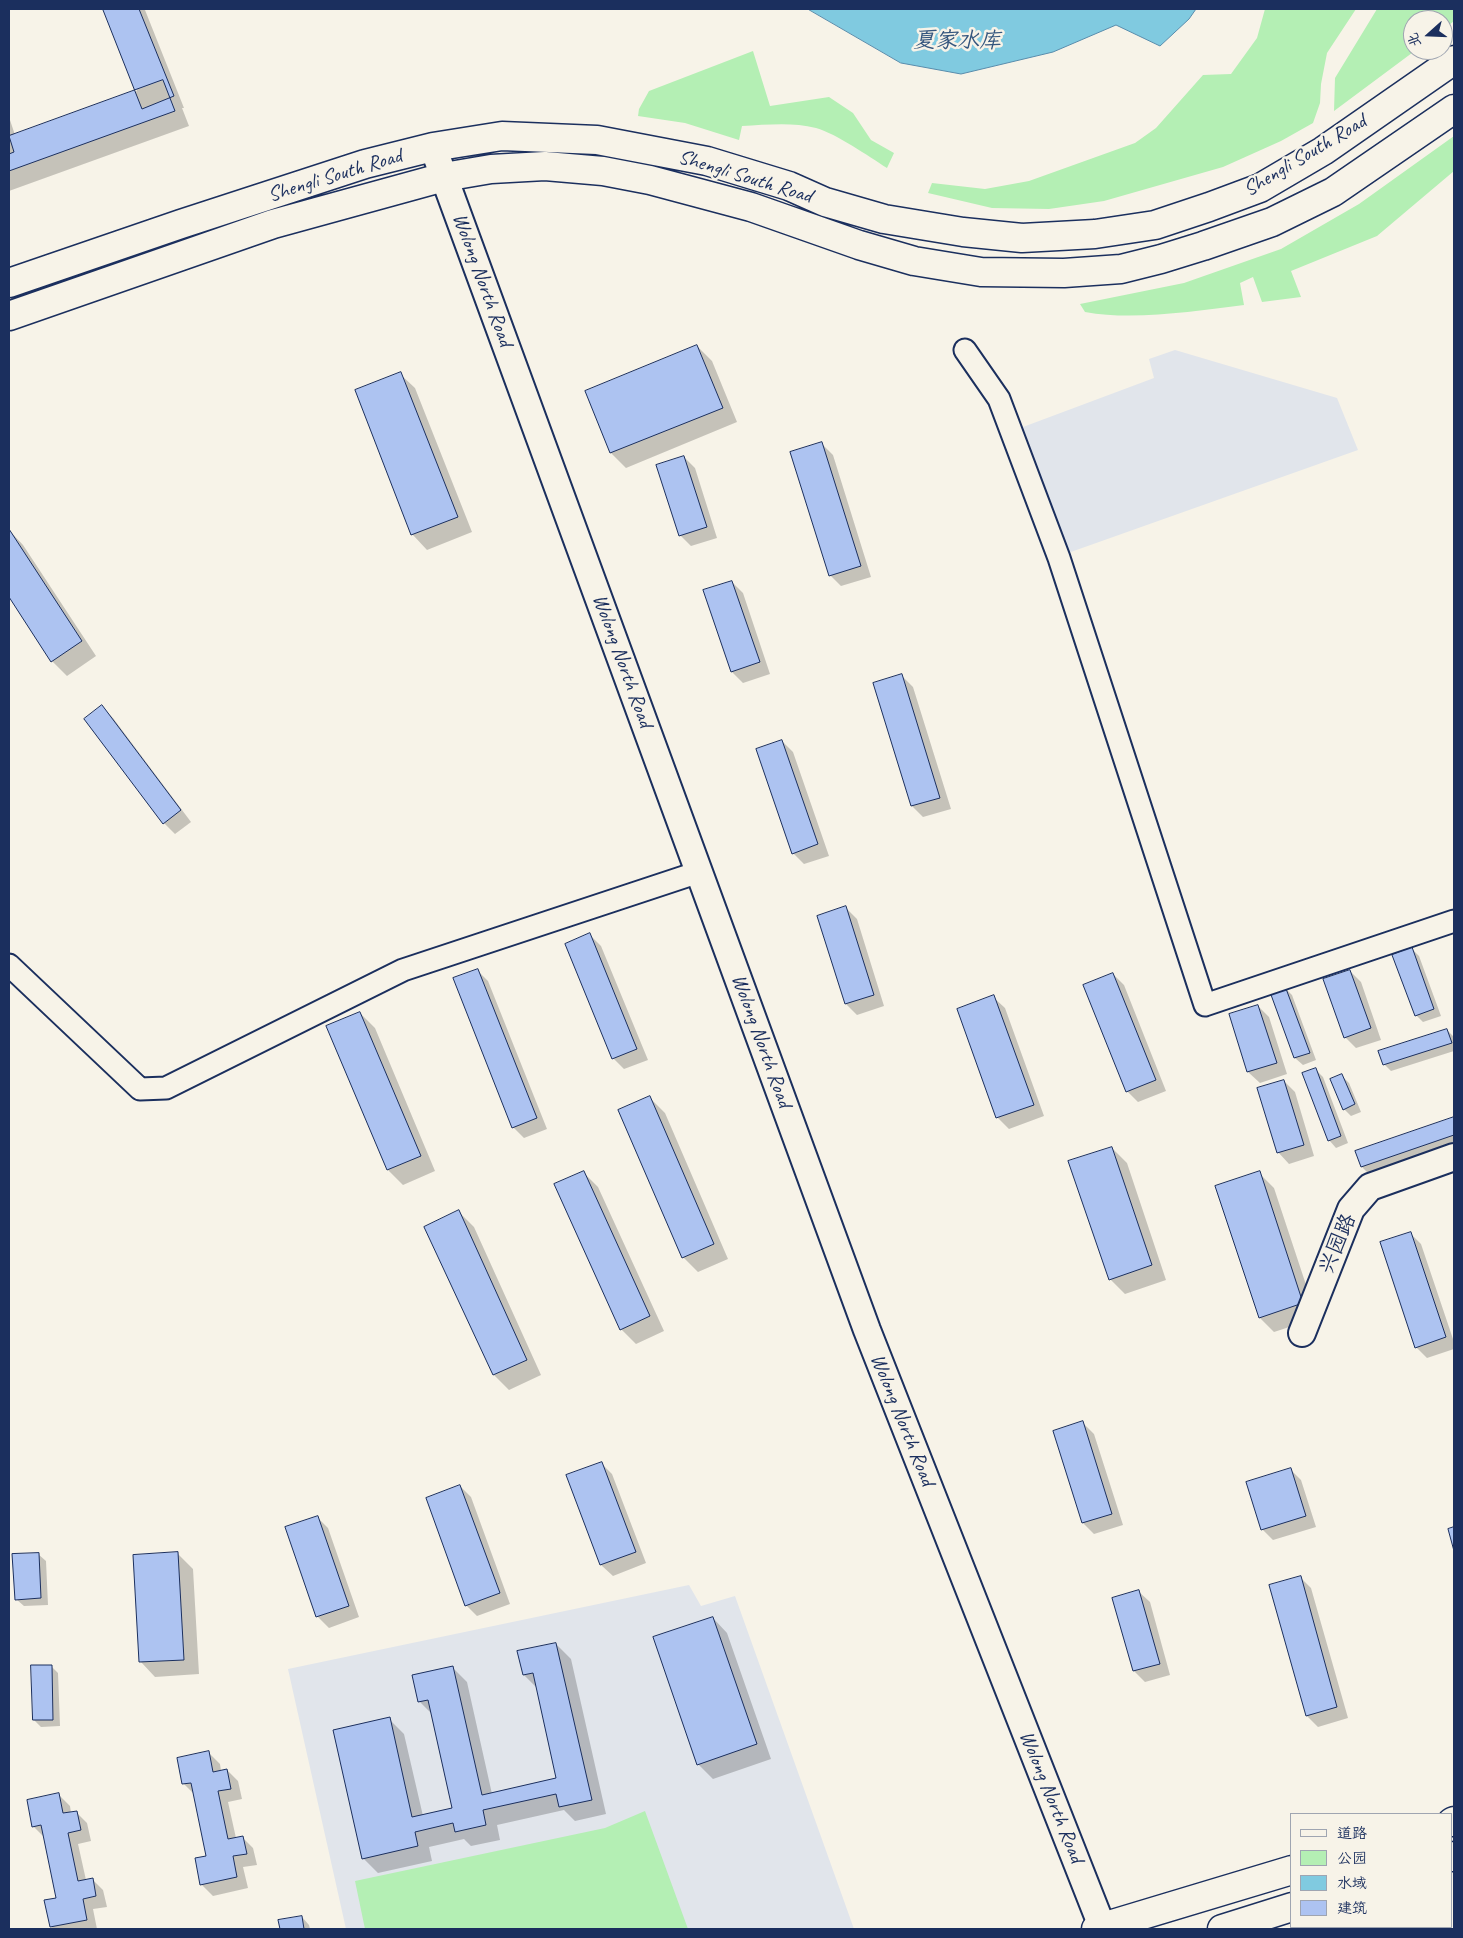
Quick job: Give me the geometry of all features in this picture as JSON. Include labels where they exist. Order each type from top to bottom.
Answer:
[{"type":"main road","name":"Shengli South Road","points":[[9,282],[346,170],[433,147],[502,136],[597,140],[707,161],[789,186],[825,202],[884,219],[962,232],[1022,238],[1095,234],[1155,225],[1260,188],[1323,151],[1454,60]]},
{"type":"main road","name":"Shengli South Road","points":[[9,316],[273,224],[444,177],[491,169],[545,166],[603,171],[650,180],[751,207],[859,246],[914,261],[981,272],[1074,272],[1121,269],[1161,259],[1272,222],[1333,192],[1454,109]]},
{"type":"main road","points":[[1100,1929],[1290,1871]]},
{"type":"main road","points":[[1222,1929],[1290,1908]]},
{"type":"street","name":"Wolong North Road","points":[[433,147],[866,1330],[1100,1929]]},
{"type":"street","points":[[965,350],[999,399],[1059,558],[1205,1005],[1454,920]]},
{"type":"street","points":[[9,965],[140,1089],[166,1088],[403,970],[699,872]]},
{"type":"street","name":"兴园路","points":[[1302,1333],[1351,1209],[1370,1187],[1454,1156]]},
{"type":"shaded area","points":[[1175,350],[1337,398],[1358,450],[1068,553],[1023,427],[1154,378],[1149,359]]},
{"type":"shaded area","points":[[689,1585],[701,1606],[735,1596],[854,1929],[346,1929],[288,1669]]},
{"type":"green space","points":[[1265,9],[1356,9],[1327,53],[1321,84],[1320,103],[1313,123],[1281,141],[1223,167],[1104,201],[1049,209],[992,208],[928,193],[932,183],[985,189],[1029,181],[1135,143],[1156,128],[1203,75],[1231,74],[1257,38]]},
{"type":"green space","points":[[1377,9],[1454,9],[1453,22],[1453,10],[1403,10],[1403,60],[1334,111],[1335,78]]},
{"type":"green space","points":[[753,51],[770,106],[829,97],[853,113],[871,140],[894,153],[887,168],[843,140],[824,131],[807,126],[788,124],[742,126],[739,140],[685,123],[638,116],[639,109],[649,91]]},
{"type":"green space","points":[[1454,136],[1454,171],[1377,236],[1291,271],[1301,297],[1262,302],[1253,277],[1240,283],[1244,305],[1164,314],[1123,316],[1085,312],[1080,304],[1184,283],[1281,249],[1359,204]]},
{"type":"green space","points":[[645,1811],[688,1929],[365,1929],[355,1881],[605,1828]]},
{"type":"water","name":"夏家水库","points":[[808,9],[1196,9],[1189,19],[1160,46],[1116,25],[1053,52],[961,74],[901,63]]},
{"type":"building","points":[[139,9],[174,96],[142,109],[103,10]]},
{"type":"building","points":[[163,80],[175,111],[9,171],[9,136]]},
{"type":"building","points":[[9,136],[14,152],[9,154]]},
{"type":"building","points":[[697,345],[723,408],[610,453],[585,391]]},
{"type":"building","points":[[401,372],[458,517],[411,535],[355,390]]},
{"type":"building","points":[[822,442],[861,566],[829,576],[790,452]]},
{"type":"building","points":[[684,456],[707,527],[679,536],[656,465]]},
{"type":"building","points":[[9,529],[82,641],[51,662],[9,597]]},
{"type":"building","points":[[732,581],[760,662],[731,672],[703,590]]},
{"type":"building","points":[[902,674],[940,798],[911,806],[873,683]]},
{"type":"building","points":[[102,705],[181,810],[163,824],[84,719]]},
{"type":"building","points":[[782,740],[818,844],[792,854],[756,749]]},
{"type":"building","points":[[846,906],[874,995],[845,1004],[817,916]]},
{"type":"building","points":[[590,933],[637,1049],[612,1059],[565,944]]},
{"type":"building","points":[[1412,947],[1434,1009],[1415,1016],[1392,955]]},
{"type":"building","points":[[478,969],[537,1118],[512,1128],[453,978]]},
{"type":"building","points":[[1350,970],[1371,1028],[1344,1038],[1323,979]]},
{"type":"building","points":[[1113,973],[1156,1080],[1126,1092],[1083,985]]},
{"type":"building","points":[[1285,986],[1310,1053],[1294,1058],[1270,992]]},
{"type":"building","points":[[994,995],[1034,1105],[996,1118],[957,1009]]},
{"type":"building","points":[[1258,1005],[1277,1063],[1247,1072],[1229,1014]]},
{"type":"building","points":[[360,1012],[421,1156],[387,1170],[326,1026]]},
{"type":"building","points":[[1447,1029],[1452,1043],[1383,1065],[1378,1051]]},
{"type":"building","points":[[1316,1068],[1341,1136],[1328,1141],[1302,1073]]},
{"type":"building","points":[[1342,1074],[1355,1104],[1343,1110],[1330,1079]]},
{"type":"building","points":[[1284,1080],[1304,1145],[1277,1153],[1257,1088]]},
{"type":"building","points":[[650,1096],[714,1244],[682,1258],[618,1110]]},
{"type":"building","points":[[1454,1117],[1454,1135],[1361,1167],[1355,1151]]},
{"type":"building","points":[[1112,1147],[1152,1265],[1109,1280],[1068,1161]]},
{"type":"building","points":[[584,1171],[650,1316],[620,1330],[554,1184]]},
{"type":"building","points":[[1260,1171],[1303,1303],[1259,1318],[1215,1186]]},
{"type":"building","points":[[459,1210],[527,1360],[493,1375],[424,1227]]},
{"type":"building","points":[[1411,1232],[1446,1337],[1415,1348],[1380,1242]]},
{"type":"building","points":[[1083,1421],[1112,1514],[1082,1523],[1053,1431]]},
{"type":"building","points":[[602,1462],[636,1552],[600,1565],[566,1475]]},
{"type":"building","points":[[1291,1468],[1306,1516],[1261,1530],[1246,1482]]},
{"type":"building","points":[[460,1485],[500,1593],[465,1606],[426,1498]]},
{"type":"building","points":[[318,1516],[349,1606],[316,1617],[285,1527]]},
{"type":"building","points":[[1454,1527],[1454,1551],[1448,1529]]},
{"type":"building","points":[[178,1552],[184,1660],[139,1662],[133,1555]]},
{"type":"building","points":[[39,1553],[41,1598],[15,1600],[12,1554]]},
{"type":"building","points":[[1301,1576],[1337,1707],[1306,1716],[1269,1585]]},
{"type":"building","points":[[1139,1590],[1160,1664],[1133,1671],[1112,1598]]},
{"type":"building","points":[[713,1617],[757,1744],[697,1765],[653,1637]]},
{"type":"building","points":[[556,1643],[592,1800],[559,1807],[556,1794],[483,1810],[486,1825],[455,1832],[453,1823],[415,1832],[418,1846],[362,1859],[333,1730],[390,1717],[412,1817],[452,1808],[428,1700],[418,1702],[412,1675],[453,1666],[482,1795],[556,1778],[533,1673],[523,1675],[517,1651]]},
{"type":"building","points":[[31,1665],[52,1665],[53,1720],[33,1720]]},
{"type":"building","points":[[209,1751],[213,1772],[227,1769],[231,1789],[218,1791],[228,1839],[243,1836],[247,1854],[233,1856],[237,1877],[200,1885],[195,1858],[206,1856],[191,1783],[182,1784],[177,1758]]},
{"type":"building","points":[[59,1793],[63,1813],[77,1811],[81,1830],[68,1833],[78,1881],[93,1878],[96,1896],[83,1899],[87,1920],[50,1927],[44,1900],[56,1898],[41,1825],[32,1827],[27,1800]]},
{"type":"building","points":[[302,1916],[304,1929],[280,1929],[278,1920]]}]
